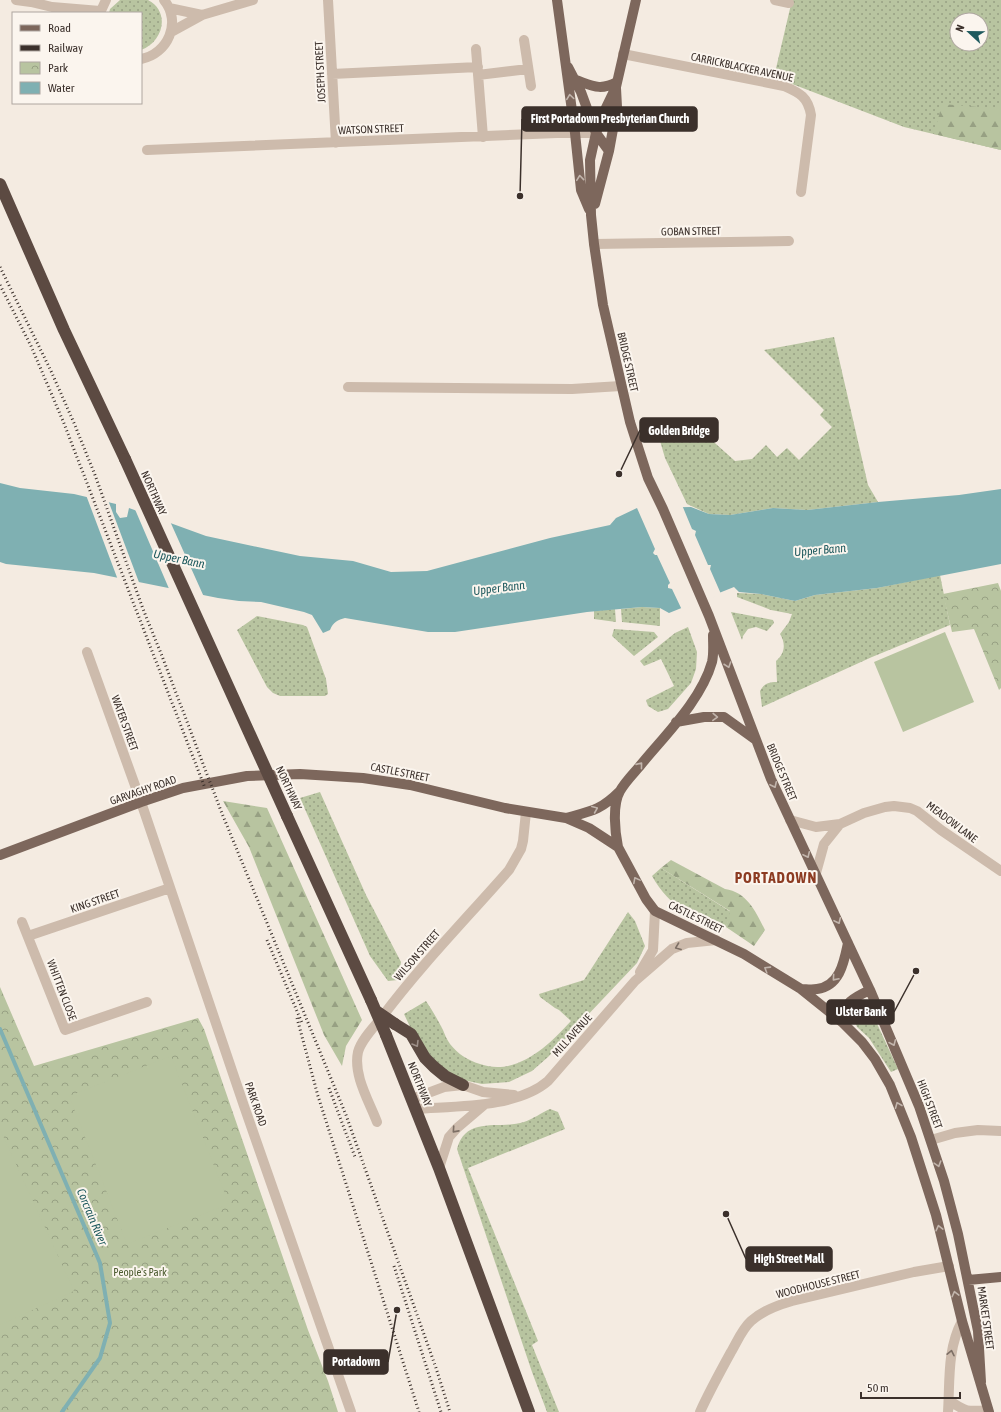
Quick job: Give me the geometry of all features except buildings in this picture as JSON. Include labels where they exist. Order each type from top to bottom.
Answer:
[{"type":"highway","name":"NORTHWAY","points":[[0,184],[64,330],[125,459],[374,1005],[439,1168],[529,1412]]},
{"type":"highway","points":[[374,1005],[395,1024],[410,1034],[425,1058],[434,1067],[445,1076],[463,1085]]},
{"type":"main road","name":"BRIDGE STREET","points":[[557,0],[582,190],[591,215]]},
{"type":"main road","points":[[596,133],[616,85],[636,0]]},
{"type":"main road","name":"BRIDGE STREET","points":[[565,61],[576,80],[596,133],[609,151],[591,215]]},
{"type":"main road","points":[[576,80],[595,87],[607,88],[616,85]]},
{"type":"main road","points":[[609,151],[617,107],[616,85]]},
{"type":"main road","name":"BRIDGE STREET","points":[[596,133],[590,160],[591,215],[594,244],[603,305],[635,440],[648,478],[663,509],[714,629],[771,779],[848,943]]},
{"type":"main road","name":"CASTLE STREET","points":[[566,818],[597,809],[608,803],[620,791],[698,694],[707,676],[712,661],[714,629]]},
{"type":"main road","points":[[676,722],[704,717],[724,717],[756,740]]},
{"type":"main road","name":"CASTLE STREET","points":[[300,774],[363,778],[410,785],[500,807],[566,818],[589,828],[618,848],[646,900],[655,911],[744,954],[801,989]]},
{"type":"main road","name":"GARVAGHY ROAD","points":[[0,855],[141,802],[183,788],[247,776],[300,774]]},
{"type":"main road","points":[[618,848],[615,820],[620,791]]},
{"type":"main road","points":[[801,989],[817,989],[827,986],[834,981],[843,966],[848,943]]},
{"type":"main road","name":"HIGH STREET","points":[[848,943],[908,1078],[931,1140],[958,1234],[968,1280]]},
{"type":"main road","points":[[801,989],[842,1022],[862,1042],[871,1053],[890,1085],[911,1136],[936,1215],[949,1266]]},
{"type":"main road","points":[[842,1022],[843,1013],[848,1002],[870,990]]},
{"type":"main road","name":"MARKET STREET","points":[[949,1266],[962,1321],[981,1382],[988,1411]]},
{"type":"main road","points":[[968,1280],[1001,1277]]},
{"type":"main road","name":"MARKET STREET","points":[[968,1280],[978,1331],[981,1382]]},
{"type":"street","points":[[16,0],[52,7],[100,12],[106,0]]},
{"type":"street","points":[[171,32],[202,15],[253,0]]},
{"type":"street","name":"JOSEPH STREET","points":[[328,0],[336,143]]},
{"type":"street","points":[[775,0],[789,3]]},
{"type":"street","points":[[167,4],[202,15]]},
{"type":"street","points":[[142,59],[147,58],[157,52],[165,44],[171,32],[172,22],[167,4]]},
{"type":"street","points":[[52,7],[60,12]]},
{"type":"street","points":[[524,40],[531,86]]},
{"type":"street","points":[[476,49],[483,137]]},
{"type":"street","name":"CARRICKBLACKER AVENUE","points":[[623,54],[784,86],[795,90],[804,96],[809,105],[811,115],[801,192]]},
{"type":"street","points":[[332,74],[528,69]]},
{"type":"street","name":"WATSON STREET","points":[[147,150],[596,133]]},
{"type":"street","name":"GOBAN STREET","points":[[594,244],[789,241]]},
{"type":"street","points":[[348,387],[572,389],[621,386]]},
{"type":"street","name":"WATER STREET","points":[[87,652],[141,802]]},
{"type":"street","name":"PARK ROAD","points":[[141,802],[244,1106],[351,1412]]},
{"type":"street","name":"MEADOW LANE","points":[[790,820],[816,827],[840,824],[864,812],[885,807],[899,806],[910,808],[917,811],[941,830],[1001,872]]},
{"type":"street","name":"WILSON STREET","points":[[377,1122],[363,1088],[357,1068],[358,1052],[365,1040],[402,990],[509,870],[521,850],[526,812]]},
{"type":"street","name":"MEADOW LANE","points":[[816,874],[824,844],[840,824]]},
{"type":"street","name":"KING STREET","points":[[28,936],[170,888]]},
{"type":"street","name":"MILL AVENUE","points":[[635,981],[654,950],[655,911]]},
{"type":"street","name":"WHITTEN CLOSE","points":[[22,922],[64,1030],[147,1002]]},
{"type":"street","name":"MILL AVENUE","points":[[414,1104],[484,1105],[506,1101],[535,1091],[548,1081],[635,981],[672,949],[687,943],[716,940]]},
{"type":"street","name":"MILL AVENUE","points":[[414,1104],[444,1087],[463,1085],[495,1094],[520,1096]]},
{"type":"street","points":[[439,1168],[449,1136],[456,1128],[484,1105]]},
{"type":"street","points":[[931,1140],[955,1133],[978,1130],[1001,1131]]},
{"type":"street","name":"WOODHOUSE STREET","points":[[700,1412],[740,1336],[750,1322],[758,1316],[779,1304],[914,1272],[949,1266]]},
{"type":"street","points":[[948,1412],[950,1358],[956,1332],[962,1321]]},
{"type":"street","points":[[949,1400],[960,1409],[970,1411],[988,1411]]},
{"type":"green space","points":[[120,0],[148,0],[155,5],[160,12],[162,19],[159,34],[149,46],[142,50],[142,12],[109,12],[110,9]]},
{"type":"green space","points":[[792,0],[1001,0],[1001,150],[904,127],[774,77]]},
{"type":"green space","points":[[942,104],[1001,109],[1001,150],[934,134]]},
{"type":"green space","points":[[834,337],[868,485],[878,502],[807,510],[773,508],[730,515],[709,514],[687,504],[665,458],[656,427],[669,422],[688,419],[735,461],[752,459],[766,445],[777,457],[787,448],[799,460],[832,427],[820,415],[824,410],[764,350]]},
{"type":"green space","points":[[940,575],[950,625],[872,657],[762,707],[760,691],[767,684],[777,682],[776,661],[783,652],[784,648],[780,634],[789,622],[792,614],[771,610],[737,597],[737,593],[761,594],[795,601],[815,595],[877,588]]},
{"type":"green space","points":[[998,583],[1001,591],[1001,688],[999,690],[974,629],[952,632],[943,594]]},
{"type":"green space","points":[[642,607],[660,608],[660,626],[622,622],[621,609]]},
{"type":"green space","points":[[615,609],[616,622],[594,619],[594,611]]},
{"type":"green space","points":[[731,612],[773,620],[774,623],[767,631],[756,627],[748,629],[742,640]]},
{"type":"green space","points":[[257,616],[307,627],[326,679],[328,694],[325,696],[280,696],[273,693],[267,687],[237,630]]},
{"type":"green space","points":[[688,627],[697,652],[696,669],[691,683],[668,709],[658,712],[648,706],[646,700],[674,686],[661,659],[644,666],[640,661],[675,633]]},
{"type":"green space","points":[[614,629],[654,632],[658,637],[634,656],[612,636]]},
{"type":"green space","points":[[945,632],[974,702],[903,732],[874,662]]},
{"type":"green space","points":[[320,792],[366,895],[401,962],[398,980],[388,981],[370,956],[300,798]]},
{"type":"green space","points":[[223,801],[267,808],[362,1020],[346,1046],[342,1066],[324,1035],[249,847]]},
{"type":"green space","points":[[671,860],[725,889],[739,894],[750,904],[765,930],[754,946],[726,927],[730,911],[661,868]]},
{"type":"green space","points":[[661,868],[731,912],[726,927],[692,915],[675,904],[659,887],[652,876]]},
{"type":"green space","points":[[628,912],[635,921],[645,946],[637,963],[548,1057],[532,1071],[509,1082],[482,1084],[463,1080],[449,1074],[426,1052],[412,1031],[404,1014],[426,1001],[450,1044],[456,1051],[467,1059],[494,1067],[507,1066],[531,1056],[553,1040],[571,1021],[559,1010],[540,997],[539,994],[584,980]]},
{"type":"green space","name":"People's Park","points":[[0,987],[34,1066],[198,1018],[204,1029],[308,1330],[328,1381],[338,1412],[0,1412]]},
{"type":"green space","points":[[866,1000],[898,1069],[891,1072],[869,1038],[857,1027],[853,1017],[853,1008],[859,1002]]},
{"type":"green space","points":[[171,1056],[229,1204],[127,1244],[69,1096]]},
{"type":"green space","points":[[550,1109],[558,1112],[565,1129],[468,1168],[538,1341],[532,1345],[559,1412],[547,1412],[532,1372],[457,1149],[461,1138],[476,1128],[524,1122]]},
{"type":"green space","points":[[0,1129],[74,1291],[0,1325]]},
{"type":"water","name":"Upper Bann","points":[[0,483],[20,488],[74,494],[116,504],[116,512],[120,518],[127,517],[129,508],[206,536],[300,556],[353,561],[391,572],[427,571],[550,538],[610,525],[616,518],[637,508],[691,507],[709,514],[730,515],[773,508],[807,510],[959,495],[1001,489],[1001,564],[877,588],[815,595],[795,601],[761,594],[739,592],[734,587],[669,613],[660,608],[642,607],[587,612],[455,632],[428,632],[345,618],[336,622],[330,630],[323,633],[312,615],[261,602],[218,598],[94,573],[6,564],[0,562]]},
{"type":"pier","points":[[86,495],[108,500],[140,585],[118,580]]},
{"type":"pier","points":[[682,505],[692,529],[696,531],[695,535],[708,565],[711,565],[710,569],[721,594],[682,610],[672,589],[668,588],[670,583],[657,555],[653,553],[655,549],[637,508],[641,506]]},
{"type":"pier","points":[[134,507],[169,519],[204,597],[170,591]]},
{"type":"waterway","name":"Corcrain River","points":[[0,1029],[100,1263],[110,1323],[100,1358],[62,1412]]},
{"type":"railway","points":[[0,267],[51,371],[95,475],[143,609],[221,811],[346,1115],[436,1368],[450,1412]]},
{"type":"railway","points":[[0,285],[31,346],[63,421],[205,788]]},
{"type":"railway","points":[[267,940],[302,1023]]},
{"type":"railway","points":[[297,1018],[318,1096],[419,1412]]},
{"type":"railway","points":[[329,1088],[355,1157]]},
{"type":"railway","points":[[394,1266],[441,1412]]},
{"type":"place","name":"First Portadown Presbyterian Church","points":[[520,196]]},
{"type":"place","name":"Golden Bridge","points":[[619,474]]},
{"type":"place","name":"Ulster Bank","points":[[916,971]]},
{"type":"place","name":"High Street Mall","points":[[726,1214]]},
{"type":"place","name":"Portadown","points":[[397,1310]]},
{"type":"district","name":"PORTADOWN","points":[[776,877]]}]
